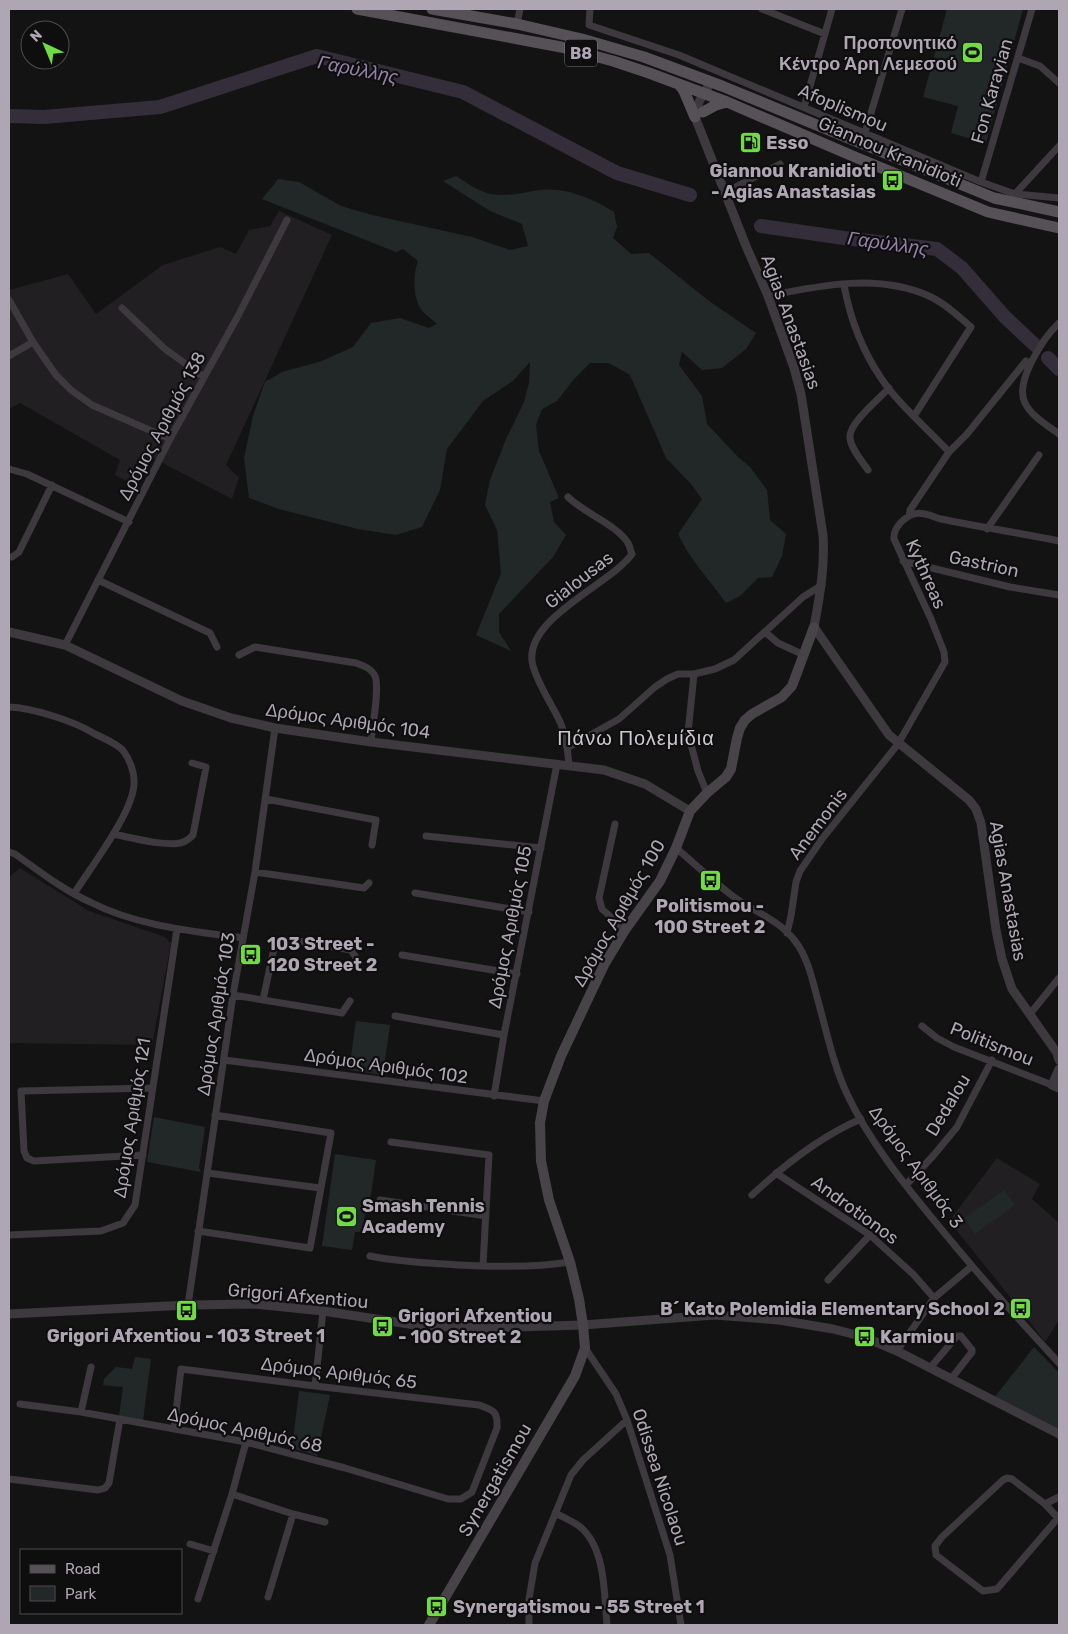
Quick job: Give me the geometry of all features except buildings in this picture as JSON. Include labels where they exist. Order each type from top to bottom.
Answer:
[{"type":"main road","name":"B8","points":[[357,9],[561,48],[613,61],[707,94]]},
{"type":"main road","name":"B8","points":[[432,9],[517,24],[616,48],[711,83]]},
{"type":"main road","name":"Giannou Kranidioti","points":[[711,83],[994,198],[1059,212]]},
{"type":"main road","points":[[679,84],[699,118],[716,104],[727,102]]},
{"type":"main road","name":"Giannou Kranidioti","points":[[707,94],[988,212],[1059,228]]},
{"type":"main road","name":"Agias Anastasias","points":[[690,811],[707,793],[719,784],[731,769],[737,738],[745,720],[788,692],[796,676],[814,626]]},
{"type":"main road","name":"Δρόμος Αριθμός 100","points":[[585,1348],[579,1299],[570,1262],[549,1200],[541,1161],[540,1123],[544,1101],[561,1056],[604,965],[625,930],[660,881],[676,848],[690,811]]},
{"type":"main road","name":"Synergatismou","points":[[429,1625],[574,1376],[585,1348]]},
{"type":"street","points":[[517,24],[520,9]]},
{"type":"street","name":"Afoplismou","points":[[590,9],[589,25],[679,55],[981,182],[1015,194],[1059,198]]},
{"type":"street","points":[[762,9],[825,34]]},
{"type":"street","points":[[804,107],[832,9]]},
{"type":"street","points":[[865,134],[902,9]]},
{"type":"street","name":"Fon Karayian","points":[[981,182],[1032,9]]},
{"type":"street","points":[[1018,58],[1040,66],[1059,83]]},
{"type":"street","points":[[699,118],[711,83]]},
{"type":"street","name":"Agias Anastasias","points":[[699,118],[724,193],[768,296],[794,368],[801,394],[824,535],[823,585],[814,626],[883,728],[898,744],[959,790],[976,809],[981,823],[1002,959],[1012,989],[1057,1053],[1059,1060]]},
{"type":"street","points":[[1015,194],[1059,146]]},
{"type":"street","points":[[724,193],[780,164]]},
{"type":"street","name":"Δρόμος Αριθμός 138","points":[[65,645],[170,439],[286,220]]},
{"type":"street","points":[[768,296],[822,285],[888,284],[916,291],[945,306],[971,327],[914,416]]},
{"type":"street","points":[[844,285],[854,326],[870,359],[889,388],[950,452]]},
{"type":"street","points":[[9,300],[33,342],[56,375],[71,390],[92,406],[170,439]]},
{"type":"street","points":[[122,308],[165,348],[204,377]]},
{"type":"street","points":[[1059,323],[1042,343],[1027,375],[1022,396],[1030,412],[1059,434]]},
{"type":"street","points":[[9,356],[33,342]]},
{"type":"street","points":[[909,516],[910,510],[950,452],[967,434],[1026,361]]},
{"type":"street","points":[[868,470],[853,445],[850,438],[851,432],[855,424],[889,388]]},
{"type":"street","points":[[987,529],[1038,455]]},
{"type":"street","points":[[9,469],[27,474],[52,485],[129,522]]},
{"type":"street","points":[[9,558],[19,552],[52,485]]},
{"type":"street","name":"Gialousas","points":[[568,497],[619,533],[628,543],[632,554],[624,564],[569,604],[543,628],[534,644],[532,663],[540,684],[562,726],[569,765]]},
{"type":"street","name":"Kythreas","points":[[898,744],[945,662],[944,652],[931,619],[894,539],[893,533],[900,524],[909,516],[922,513],[987,529],[1059,541]]},
{"type":"street","name":"Gastrion","points":[[904,561],[1010,587],[1059,595]]},
{"type":"street","points":[[98,580],[210,633],[217,647]]},
{"type":"street","points":[[567,748],[619,719],[666,679],[678,674],[694,674],[715,669],[734,660],[803,597],[823,585]]},
{"type":"street","name":"Δρόμος Αριθμός 104","points":[[9,632],[65,645],[182,701],[231,718],[275,728],[370,742],[604,770],[645,784],[690,811]]},
{"type":"street","points":[[765,632],[778,643],[804,655]]},
{"type":"street","points":[[239,655],[255,647],[356,663],[368,668],[375,676],[377,686],[370,742]]},
{"type":"street","points":[[694,674],[688,733],[698,771],[707,793]]},
{"type":"street","points":[[9,707],[23,708],[84,727],[124,750],[132,767],[134,784],[129,804],[113,834],[74,894]]},
{"type":"street","name":"Δρόμος Αριθμός 103","points":[[188,1305],[233,995],[266,800],[275,728]]},
{"type":"street","name":"Anemonis","points":[[788,933],[796,882],[800,871],[822,839],[898,744]]},
{"type":"street","points":[[113,834],[171,844],[184,842],[193,835],[206,767],[192,763]]},
{"type":"street","name":"Δρόμος Αριθμός 105","points":[[494,1096],[504,1034],[558,764]]},
{"type":"street","points":[[266,800],[376,820],[372,845]]},
{"type":"street","points":[[615,824],[599,898],[602,909],[625,930]]},
{"type":"street","points":[[426,836],[541,848]]},
{"type":"street","points":[[676,848],[733,897],[755,912],[779,924],[788,933]]},
{"type":"street","points":[[9,852],[15,854],[74,894],[90,903],[118,914],[176,929],[243,938]]},
{"type":"street","points":[[255,872],[364,888],[369,883]]},
{"type":"street","points":[[415,893],[529,912]]},
{"type":"street","name":"Δρόμος Αριθμός 121","points":[[9,1235],[101,1232],[123,1223],[135,1205],[176,929]]},
{"type":"street","name":"Δρόμος Αριθμός 3","points":[[788,933],[795,941],[812,980],[831,1048],[846,1092],[870,1136],[906,1185],[972,1266],[1059,1363]]},
{"type":"street","points":[[263,1000],[274,948],[281,941],[292,940],[350,950],[357,958]]},
{"type":"street","points":[[402,955],[517,974]]},
{"type":"street","points":[[1030,1014],[1059,978]]},
{"type":"street","points":[[233,995],[342,1013],[350,1001]]},
{"type":"street","points":[[395,1016],[504,1034]]},
{"type":"street","name":"Politismou","points":[[922,1026],[937,1038],[954,1046],[1056,1086]]},
{"type":"street","name":"Δρόμος Αριθμός 102","points":[[224,1060],[544,1101]]},
{"type":"street","name":"Dedalou","points":[[906,1185],[934,1156],[957,1127],[992,1060]]},
{"type":"street","points":[[1056,1086],[1059,1069]]},
{"type":"street","points":[[143,1155],[34,1161],[27,1158],[24,1151],[21,1091],[152,1088]]},
{"type":"street","points":[[198,1231],[310,1248],[331,1133],[215,1114]]},
{"type":"street","points":[[752,1196],[776,1173],[842,1127],[860,1119]]},
{"type":"street","points":[[391,1142],[489,1155],[483,1266]]},
{"type":"street","points":[[208,1173],[320,1188]]},
{"type":"street","name":"Androtionos","points":[[776,1173],[870,1235],[913,1274],[934,1298]]},
{"type":"street","points":[[380,1200],[486,1216]]},
{"type":"street","points":[[828,1280],[870,1235]]},
{"type":"street","points":[[370,1256],[399,1262],[483,1266],[549,1265],[570,1262]]},
{"type":"street","points":[[897,1351],[934,1298],[972,1266]]},
{"type":"street","name":"Grigori Afxentiou","points":[[9,1314],[188,1305],[254,1304],[323,1311],[422,1326],[483,1328],[583,1325]]},
{"type":"street","points":[[315,1386],[323,1311]]},
{"type":"street","points":[[583,1325],[714,1315],[779,1320],[833,1329],[864,1338],[897,1351],[1059,1434]]},
{"type":"street","points":[[930,1368],[957,1336],[961,1336],[972,1350],[951,1379]]},
{"type":"street","name":"Odissea Nicolaou","points":[[585,1348],[616,1394],[627,1420],[670,1555],[681,1625]]},
{"type":"street","points":[[81,1412],[91,1367]]},
{"type":"street","name":"Δρόμος Αριθμός 65","points":[[174,1429],[181,1369],[478,1405],[492,1410],[498,1418],[498,1428],[472,1492],[461,1499]]},
{"type":"street","name":"Δρόμος Αριθμός 68","points":[[20,1404],[81,1412],[246,1442],[345,1468],[448,1499],[461,1499]]},
{"type":"street","points":[[9,1479],[98,1490],[105,1488],[109,1482],[120,1419]]},
{"type":"street","points":[[529,1625],[529,1599],[535,1563],[571,1475],[582,1460],[627,1420]]},
{"type":"street","points":[[198,1600],[232,1494],[246,1442]]},
{"type":"street","points":[[1007,1478],[1012,1479],[1045,1504],[1059,1519],[997,1589],[983,1591],[936,1555],[935,1546],[942,1537],[1007,1478]]},
{"type":"street","points":[[232,1494],[293,1514],[325,1522]]},
{"type":"street","points":[[1045,1504],[1059,1497]]},
{"type":"street","points":[[555,1513],[580,1527],[595,1547],[602,1568],[607,1625]]},
{"type":"street","points":[[268,1597],[293,1514]]},
{"type":"street","points":[[190,1544],[214,1551]]},
{"type":"shaded area","points":[[279,211],[332,235],[226,465],[239,478],[232,499],[151,457],[136,486],[115,475],[120,460],[20,403],[9,409],[9,290],[68,274],[96,314],[163,265],[220,247],[236,254],[249,230],[270,226]]},
{"type":"shaded area","points":[[20,868],[89,911],[165,937],[171,943],[152,1045],[9,1043],[9,877]]},
{"type":"shaded area","points":[[997,1158],[1040,1184],[1032,1199],[1059,1223],[1059,1320],[1045,1342],[949,1221]]},
{"type":"green space","name":"Προπονητικό Κέντρο Άρη Λεμεσού","points":[[947,9],[1023,9],[986,143],[951,133],[958,106],[923,97]]},
{"type":"green space","points":[[456,176],[479,190],[497,195],[555,190],[585,197],[595,202],[614,212],[617,227],[613,238],[631,254],[649,253],[709,301],[756,333],[746,349],[722,368],[702,370],[682,352],[679,365],[702,396],[707,424],[750,467],[767,490],[770,520],[786,534],[782,556],[772,577],[758,578],[740,596],[726,603],[700,570],[678,534],[702,499],[691,484],[666,458],[630,375],[609,363],[590,363],[574,379],[557,401],[542,409],[536,425],[539,451],[559,498],[550,502],[554,522],[566,535],[553,557],[499,614],[499,632],[511,651],[476,635],[501,573],[497,530],[485,505],[490,480],[506,439],[524,402],[529,383],[530,362],[513,381],[483,401],[447,449],[440,490],[422,527],[396,535],[358,529],[279,509],[249,498],[244,458],[253,416],[265,382],[282,372],[322,361],[353,347],[371,323],[400,318],[429,328],[437,324],[420,309],[414,284],[418,261],[403,249],[396,252],[262,199],[278,179],[299,182],[341,206],[372,215],[472,237],[510,250],[528,246],[522,224],[490,211],[443,181]]},
{"type":"green space","points":[[356,1021],[390,1025],[383,1075],[349,1070]]},
{"type":"green space","points":[[154,1117],[205,1127],[199,1168],[201,1172],[147,1162]]},
{"type":"green space","name":"Smash Tennis Academy","points":[[335,1154],[376,1160],[370,1201],[367,1201],[362,1232],[355,1232],[352,1250],[322,1246]]},
{"type":"green space","points":[[1004,1190],[1015,1205],[975,1234],[964,1218]]},
{"type":"green space","points":[[1034,1347],[1059,1373],[1059,1429],[994,1398]]},
{"type":"green space","points":[[135,1357],[151,1359],[143,1421],[119,1416],[123,1387],[103,1385],[104,1379],[116,1367],[132,1369]]},
{"type":"green space","points":[[299,1391],[330,1395],[317,1456],[292,1448]]},
{"type":"waterway","name":"Γαρύλλης","points":[[9,116],[44,117],[160,107],[317,56],[463,92],[617,173],[690,195]]},
{"type":"waterway","name":"Γαρύλλης","points":[[761,226],[937,249],[962,268],[1005,317],[1036,346]]},
{"type":"waterway","name":"Γαρύλλης","points":[[1048,358],[1059,369]]},
{"type":"place","name":"Προπονητικό Κέντρο Άρη Λεμεσού","points":[[973,53]]},
{"type":"place","name":"Esso","points":[[750,143]]},
{"type":"place","name":"Giannou Kranidioti - Agias Anastasias","points":[[892,181]]},
{"type":"place","name":"Politismou - 100 Street 2","points":[[710,881]]},
{"type":"place","name":"103 Street - 120 Street 2","points":[[251,954]]},
{"type":"place","name":"Smash Tennis Academy","points":[[346,1216]]},
{"type":"place","name":"B´ Kato Polemidia Elementary School 2","points":[[1021,1309]]},
{"type":"place","name":"Grigori Afxentiou - 103 Street 1","points":[[186,1311]]},
{"type":"place","name":"Grigori Afxentiou - 100 Street 2","points":[[382,1326]]},
{"type":"place","name":"Karmiou","points":[[864,1337]]},
{"type":"place","name":"Synergatismou - 55 Street 1","points":[[437,1607]]},
{"type":"district","name":"Πάνω Πολεμίδια","points":[[636,738]]}]
